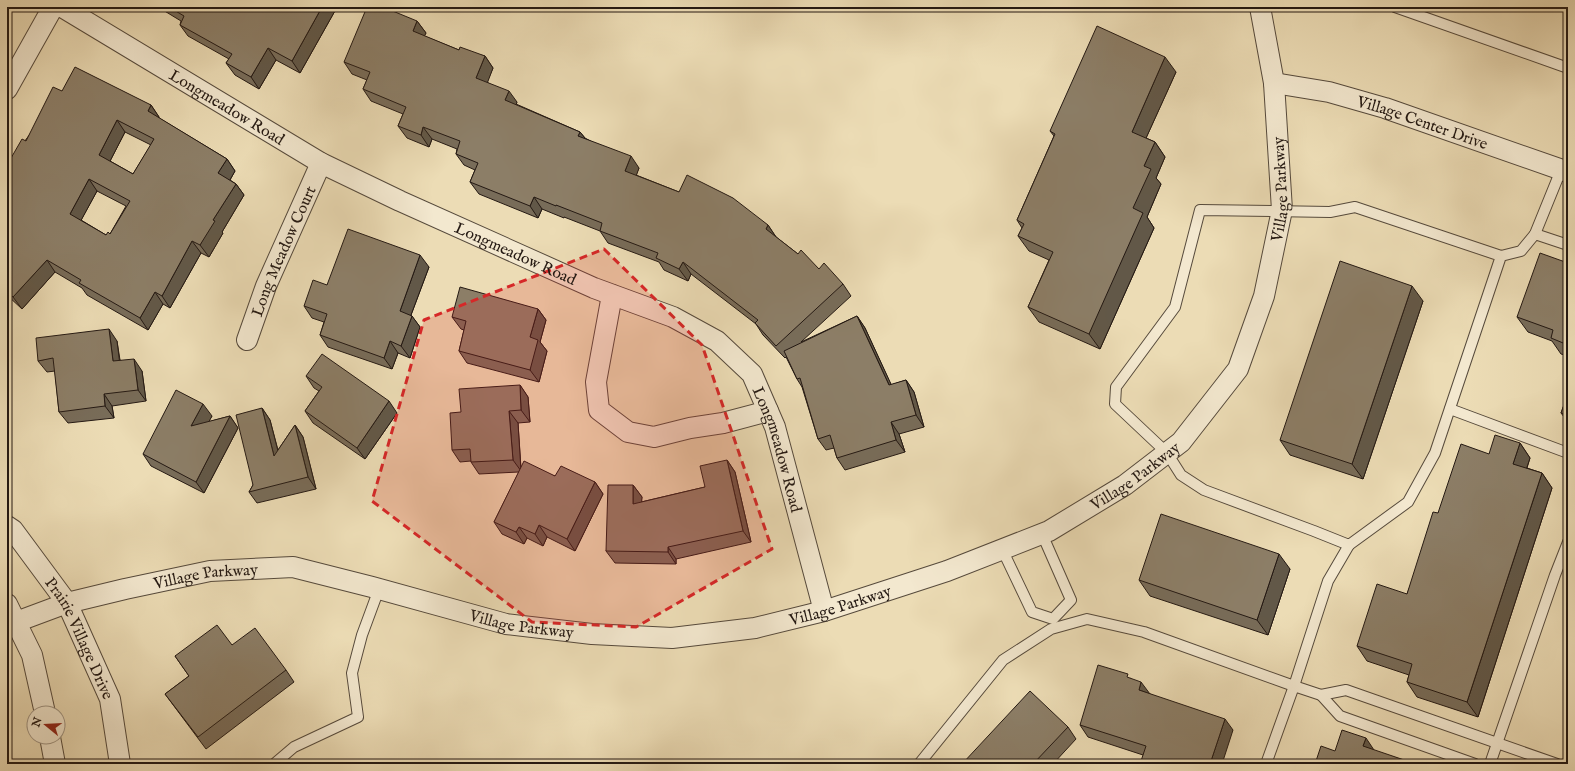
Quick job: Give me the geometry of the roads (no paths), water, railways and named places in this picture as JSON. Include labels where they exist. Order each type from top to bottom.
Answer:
[{"type":"street","points":[[7,89],[53,7]]},
{"type":"street","name":"Longmeadow Road","points":[[62,7],[321,163],[400,201],[594,288],[673,317],[717,341],[752,374],[775,427],[824,612]]},
{"type":"street","name":"Village Parkway","points":[[16,622],[67,604],[124,589],[210,571],[293,567],[506,624],[592,634],[672,638],[755,628],[824,612],[947,571],[1042,534],[1125,485],[1181,442],[1238,369],[1264,296],[1282,210],[1274,83],[1260,7]]},
{"type":"street","name":"Village Center Drive","points":[[1274,83],[1329,92],[1384,108],[1564,171]]},
{"type":"street","name":"Long Meadow Court","points":[[246,340],[266,286],[321,163]]},
{"type":"street","points":[[612,295],[596,382],[599,410],[628,432],[654,437],[690,428],[723,423],[768,411]]},
{"type":"street","name":"Prairie Village Drive","points":[[7,526],[13,530],[67,604],[110,699],[120,764]]},
{"type":"street","points":[[7,604],[32,655],[43,705]]},
{"type":"street","points":[[51,745],[55,764]]},
{"type":"lane","points":[[1395,7],[1568,68]]},
{"type":"lane","points":[[1349,545],[1314,530],[1204,490],[1181,475],[1167,453],[1115,404],[1116,387],[1175,307],[1200,210],[1282,210],[1330,212],[1354,207],[1501,256],[1520,251],[1535,234],[1564,171]]},
{"type":"lane","points":[[1535,234],[1568,245]]},
{"type":"lane","points":[[1266,764],[1294,686],[1328,581],[1349,545],[1408,502],[1435,453],[1501,256]]},
{"type":"lane","points":[[1450,409],[1568,453]]},
{"type":"lane","points":[[918,764],[1003,660],[1051,629],[1071,600],[1042,534]]},
{"type":"lane","points":[[1490,764],[1555,575],[1568,542]]},
{"type":"lane","points":[[1002,549],[1032,612],[1055,623],[1087,619],[1144,632],[1322,695],[1346,690],[1557,764]]},
{"type":"lane","points":[[274,764],[294,747],[358,717],[352,673],[362,635],[379,589]]},
{"type":"lane","points":[[1322,695],[1340,716],[1475,764]]}]
